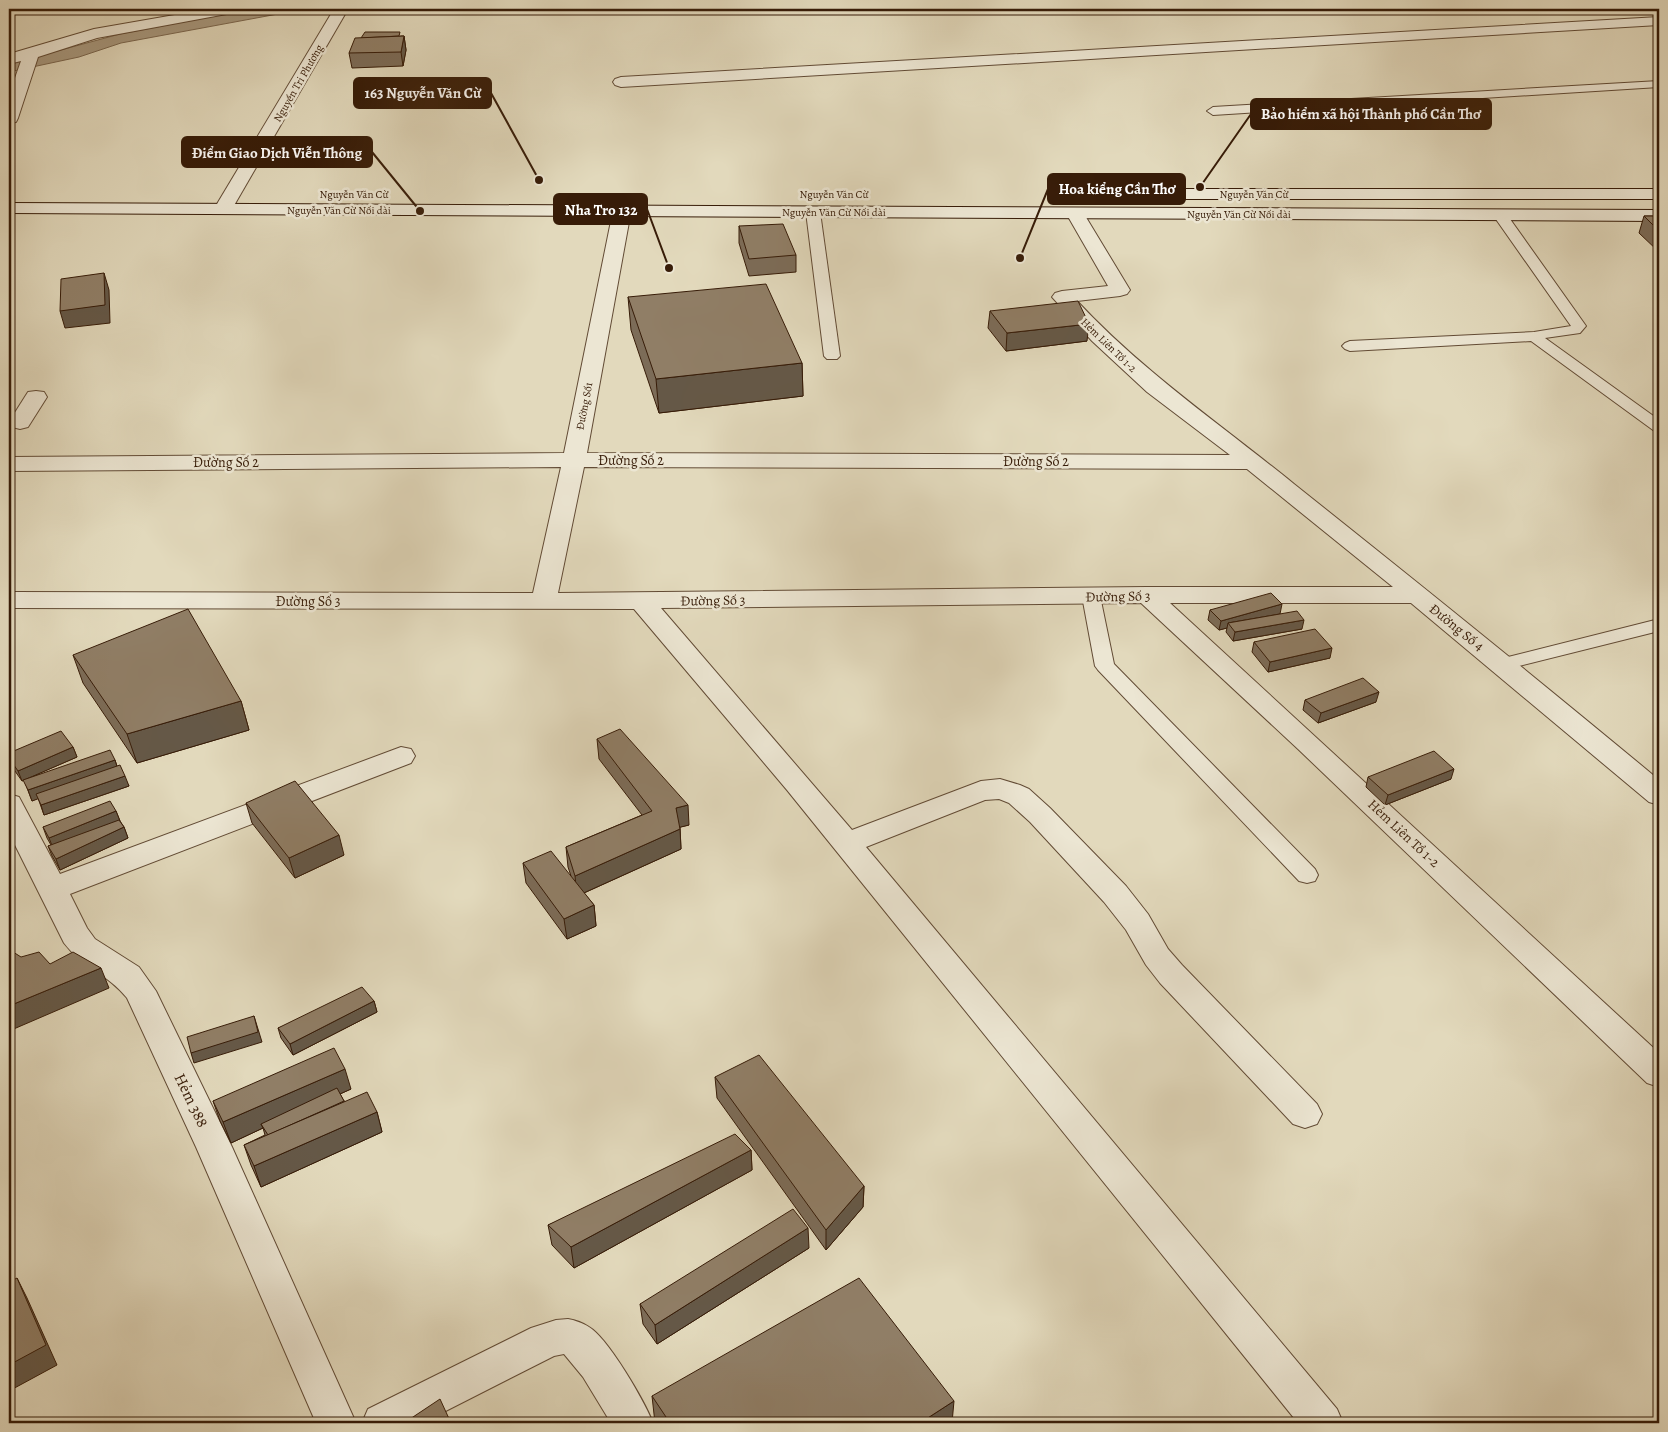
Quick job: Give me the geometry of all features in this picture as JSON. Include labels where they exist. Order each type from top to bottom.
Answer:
[{"type":"street","points":[[9,59],[29,60],[94,34],[232,9]]},
{"type":"street","name":"Nguyển Tri Phương","points":[[228,202],[342,9]]},
{"type":"street","points":[[621,82],[1659,21]]},
{"type":"street","points":[[10,118],[29,60]]},
{"type":"street","name":"Nguyễn Văn Cừ","points":[[9,192],[228,202],[676,194]]},
{"type":"street","name":"Nguyễn Văn Cừ","points":[[1045,194],[1659,194]]},
{"type":"street","points":[[1484,194],[1500,215]]},
{"type":"street","name":"Nguyễn Văn Cừ Nối dài","points":[[9,208],[228,202],[622,211],[1659,216]]},
{"type":"street","name":"Đường Số1","points":[[544,602],[574,460],[622,211]]},
{"type":"street","name":"Hẻm Liên Tổ 1-2","points":[[1075,213],[1120,290],[1062,298],[1099,337],[1155,387],[1253,462]]},
{"type":"street","points":[[12,429],[36,397]]},
{"type":"street","name":"Đường Số 2","points":[[9,464],[574,460],[1253,462]]},
{"type":"street","name":"Đường Số 4","points":[[1253,462],[1503,664],[1659,795]]},
{"type":"street","name":"Hẻm Liên Tổ 1-2","points":[[1147,595],[1315,749],[1659,1073]]},
{"type":"street","name":"Đường Số 3","points":[[9,600],[544,602],[1147,595],[1417,595]]},
{"type":"street","points":[[641,601],[847,843],[1323,1423]]},
{"type":"street","points":[[52,889],[401,756]]},
{"type":"street","points":[[847,843],[981,790],[1000,789],[1019,796],[1040,815],[1115,894],[1137,922],[1157,957],[1171,974],[1305,1114]]},
{"type":"street","name":"Hẻm 388","points":[[9,804],[75,935],[84,947],[128,976],[140,991],[214,1147],[336,1423]]},
{"type":"street","points":[[382,1423],[545,1341],[561,1336],[576,1340],[589,1354],[633,1423]]},
{"type":"lane","points":[[1213,112],[1659,84]]},
{"type":"lane","points":[[812,212],[832,356]]},
{"type":"lane","points":[[1350,346],[1537,336],[1576,330],[1579,326],[1500,215]]},
{"type":"lane","points":[[1537,336],[1537,339],[1659,427]]},
{"type":"lane","points":[[1091,596],[1105,666],[1307,875]]},
{"type":"lane","points":[[1503,664],[1659,624]]},
{"type":"shaded area","points":[[251,9],[305,9],[121,43],[79,57],[9,72],[9,64],[120,34]]},
{"type":"building","points":[[365,32],[400,32],[399,36],[361,38]]},
{"type":"building","points":[[404,36],[401,52],[349,53],[355,38]]},
{"type":"building","points":[[1644,216],[1659,216],[1659,231]]},
{"type":"building","points":[[783,224],[796,255],[749,259],[739,226]]},
{"type":"building","points":[[104,273],[105,305],[60,311],[61,279]]},
{"type":"building","points":[[766,284],[802,363],[656,379],[628,297]]},
{"type":"building","points":[[1078,301],[1089,324],[1007,333],[990,311]]},
{"type":"building","points":[[1271,593],[1282,604],[1221,621],[1210,610]]},
{"type":"building","points":[[188,609],[241,701],[127,734],[73,655]]},
{"type":"building","points":[[1297,611],[1304,620],[1235,632],[1228,623]]},
{"type":"building","points":[[1315,629],[1332,648],[1270,662],[1254,642]]},
{"type":"building","points":[[1363,678],[1379,692],[1321,713],[1305,700]]},
{"type":"building","points":[[620,729],[688,805],[676,808],[680,829],[575,876],[566,847],[652,811],[597,739]]},
{"type":"building","points":[[61,731],[73,747],[18,771],[9,758],[9,753]]},
{"type":"building","points":[[110,750],[115,760],[28,790],[23,780]]},
{"type":"building","points":[[1434,751],[1454,769],[1388,795],[1368,777]]},
{"type":"building","points":[[120,765],[125,776],[41,805],[36,794]]},
{"type":"building","points":[[295,781],[339,835],[289,858],[246,803]]},
{"type":"building","points":[[110,801],[116,811],[49,838],[43,827]]},
{"type":"building","points":[[119,820],[124,827],[56,859],[48,846]]},
{"type":"building","points":[[551,851],[594,905],[564,919],[523,863]]},
{"type":"building","points":[[10,950],[21,957],[39,952],[50,964],[73,952],[101,968],[9,1006]]},
{"type":"building","points":[[362,987],[374,1001],[290,1044],[278,1028]]},
{"type":"building","points":[[254,1016],[258,1032],[191,1053],[187,1037]]},
{"type":"building","points":[[334,1048],[345,1069],[223,1122],[213,1101]]},
{"type":"building","points":[[759,1055],[864,1186],[826,1230],[715,1077]]},
{"type":"building","points":[[337,1088],[344,1101],[268,1135],[261,1124]]},
{"type":"building","points":[[367,1092],[377,1112],[254,1166],[244,1145]]},
{"type":"building","points":[[735,1134],[751,1150],[571,1247],[548,1225]]},
{"type":"building","points":[[793,1209],[808,1228],[655,1325],[640,1304]]},
{"type":"building","points":[[17,1278],[46,1345],[9,1365],[9,1282]]},
{"type":"building","points":[[859,1278],[954,1401],[920,1423],[670,1423],[652,1396]]},
{"type":"building","points":[[440,1399],[451,1423],[404,1423]]},
{"type":"place","name":"163 Nguyễn Văn Cừ","points":[[539,180]]},
{"type":"place","name":"Bảo hiểm xã hội Thành phố Cần Thơ","points":[[1200,187]]},
{"type":"place","name":"Điểm Giao Dịch Viễn Thông","points":[[420,211]]},
{"type":"place","name":"Hoa kiểng Cần Thơ","points":[[1020,258]]},
{"type":"place","name":"Nha Tro 132","points":[[669,268]]}]
